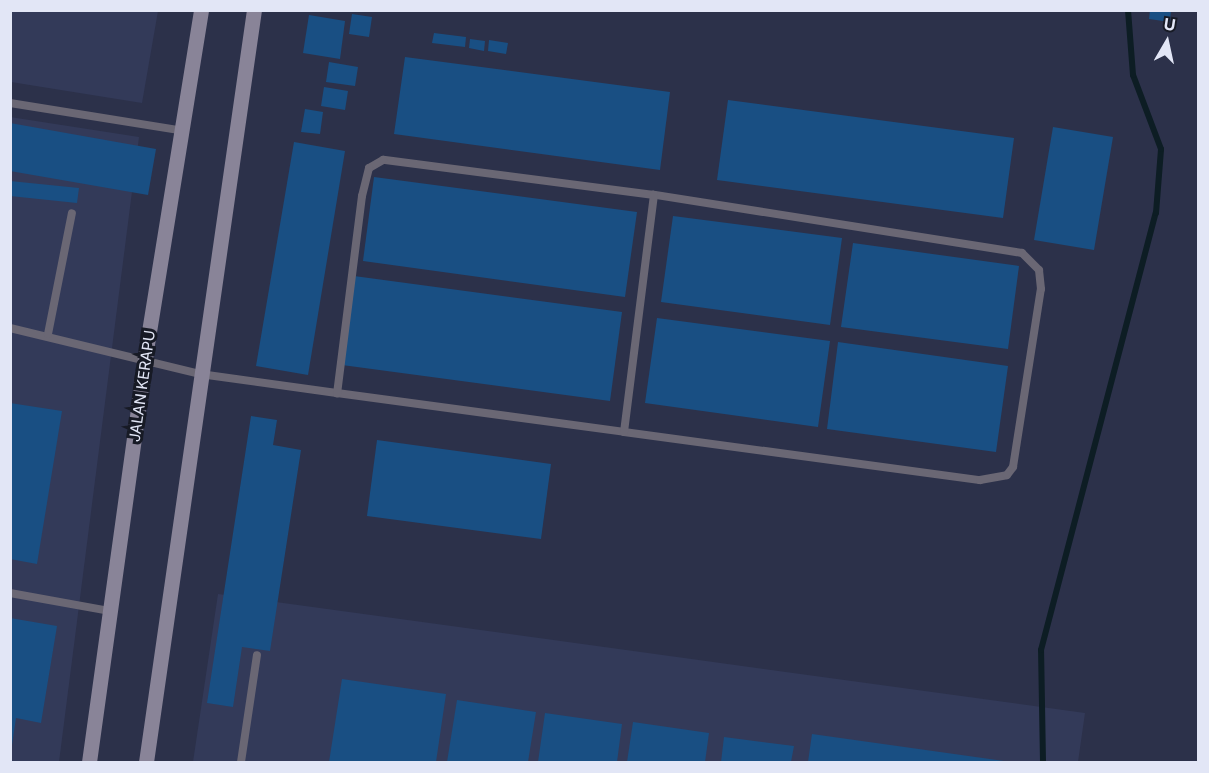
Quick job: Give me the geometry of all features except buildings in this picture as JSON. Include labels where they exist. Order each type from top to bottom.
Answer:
[{"type":"street","name":"JALAN KERAPU","points":[[89,762],[145,361],[184,131],[201,10]]},
{"type":"street","points":[[146,762],[254,10]]},
{"type":"lane","points":[[10,103],[184,131]]},
{"type":"lane","points":[[10,328],[48,334],[200,374],[337,393],[980,480],[1007,475],[1013,467],[1041,289],[1039,270],[1022,253],[654,195],[383,160],[369,168],[337,393]]},
{"type":"lane","points":[[624,432],[654,195]]},
{"type":"lane","points":[[48,334],[72,213]]},
{"type":"lane","points":[[10,593],[110,610]]},
{"type":"lane","points":[[241,762],[257,655]]},
{"type":"shaded area","points":[[10,11],[158,11],[142,103],[11,82]]},
{"type":"shaded area","points":[[10,117],[139,137],[59,762],[11,762]]},
{"type":"shaded area","points":[[218,594],[1085,713],[1078,762],[193,762]]},
{"type":"waterway","points":[[1043,762],[1041,650],[1156,213],[1161,149],[1133,75],[1128,10]]}]
